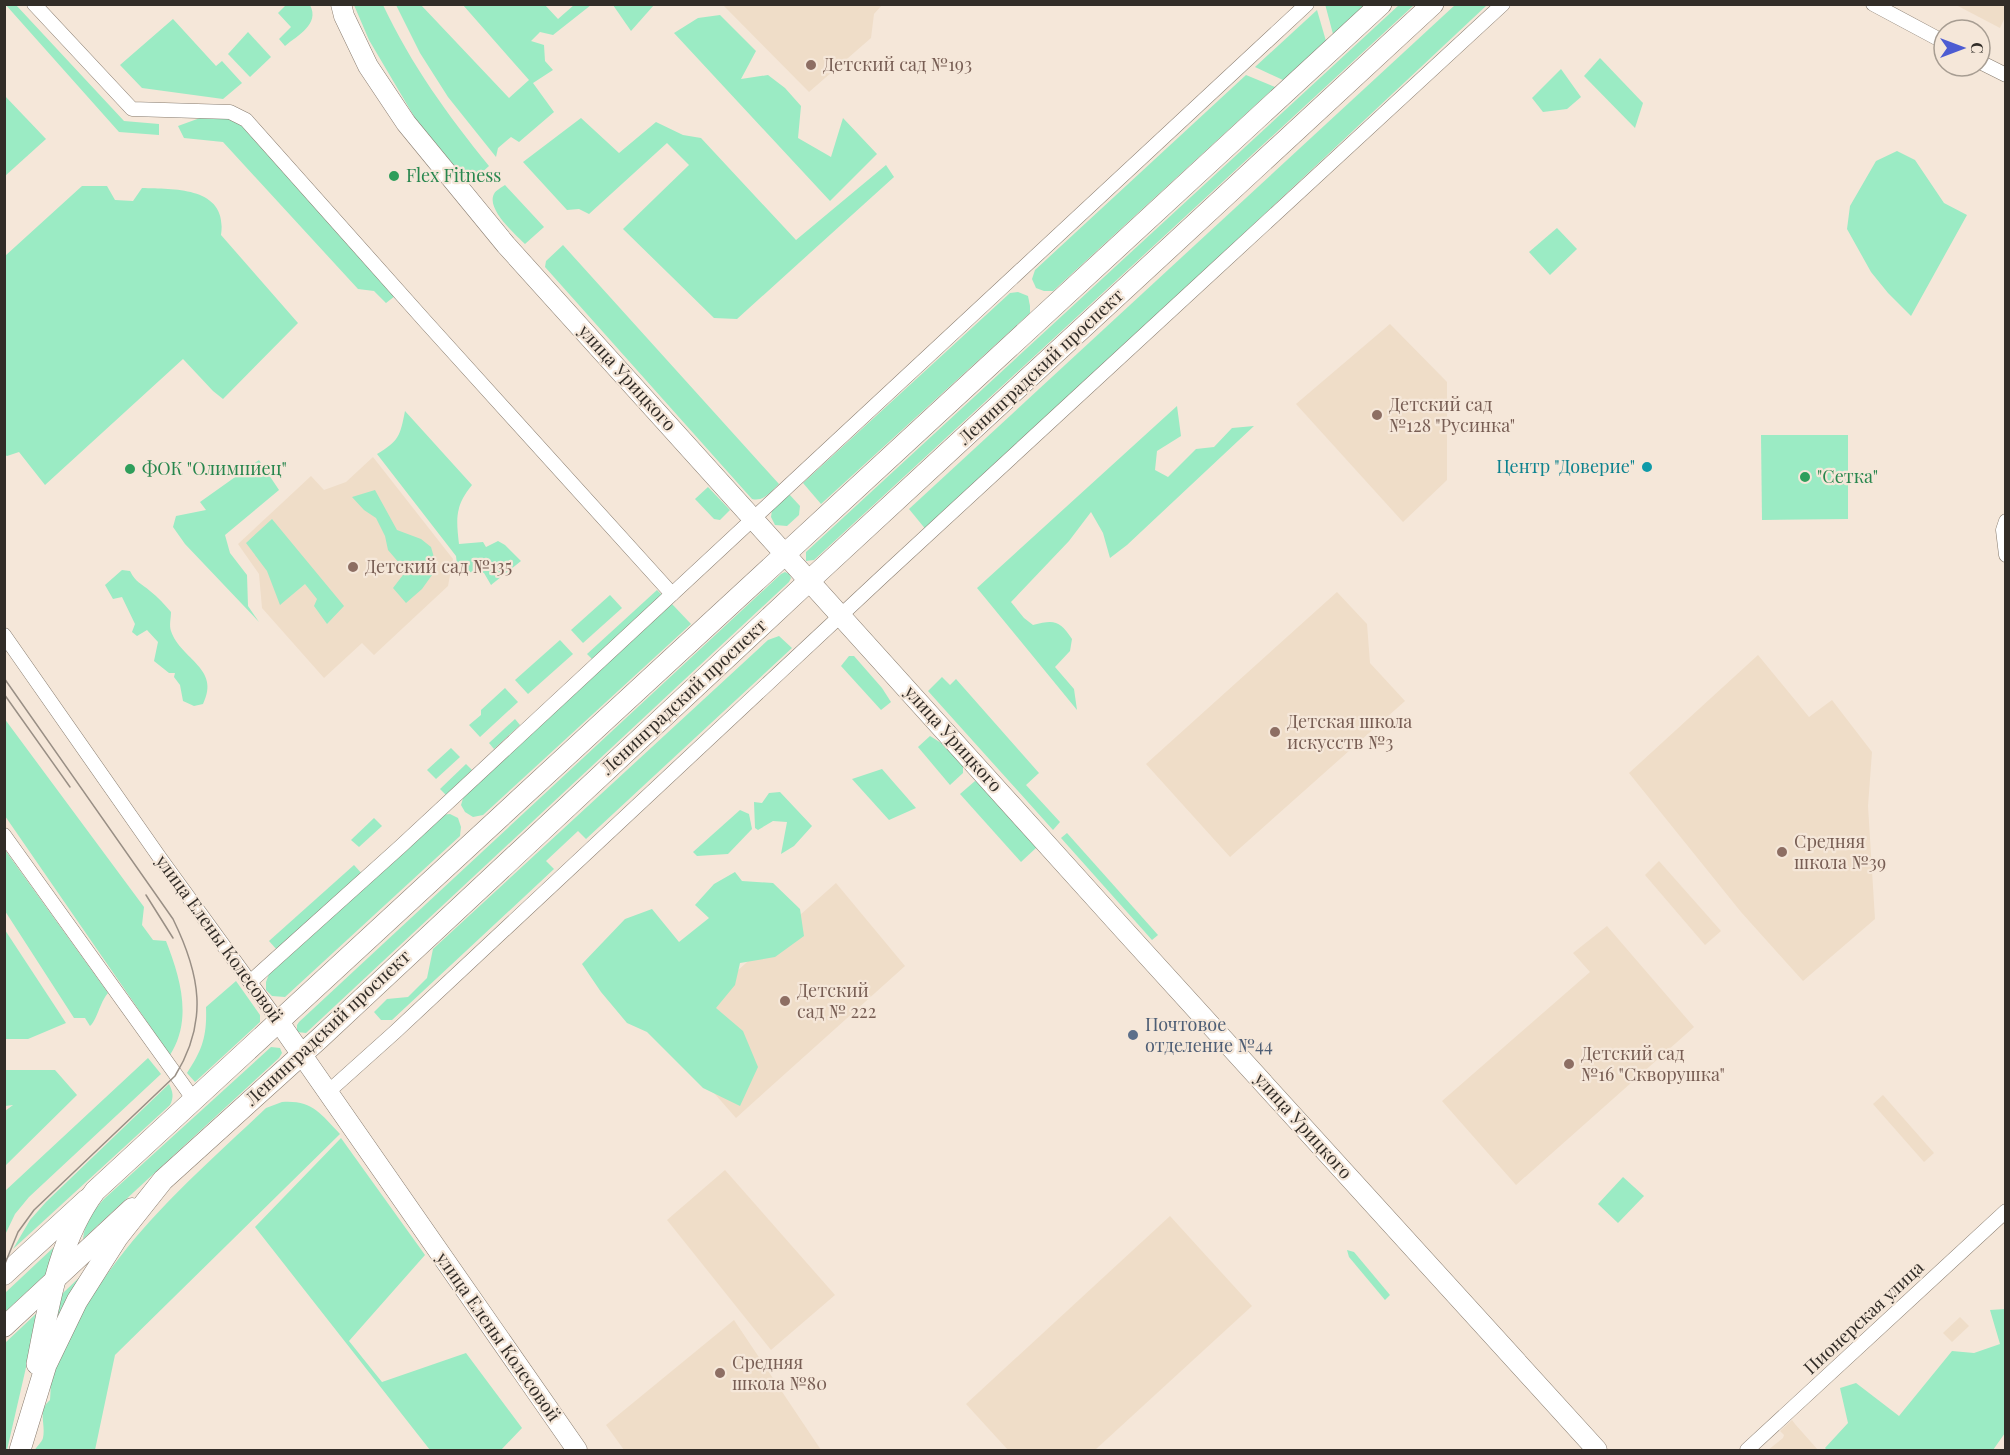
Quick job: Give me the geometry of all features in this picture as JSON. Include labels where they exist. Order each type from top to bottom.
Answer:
[{"type":"main road","name":"Ленинградский проспект","points":[[1381,4],[95,1191],[75,1222],[56,1279],[20,1450],[46,1365],[76,1301],[117,1238],[163,1180],[302,1054],[1433,4]]},
{"type":"street","points":[[34,4],[132,109],[230,112],[246,120],[424,321],[672,594]]},
{"type":"street","name":"улица Урицкого","points":[[341,4],[344,16],[368,66],[406,123],[506,245],[1597,1450]]},
{"type":"street","points":[[250,982],[392,854],[1307,4]]},
{"type":"street","points":[[328,1092],[1503,4]]},
{"type":"street","points":[[1873,4],[1932,36]]},
{"type":"street","points":[[1992,68],[2006,75]]},
{"type":"street","points":[[2006,521],[2003,540],[2006,555]]},
{"type":"street","name":"улица Елены Колесовой","points":[[4,634],[160,858],[302,1054],[437,1252],[578,1450]]},
{"type":"street","points":[[4,835],[194,1101]]},
{"type":"street","points":[[4,1326],[163,1180]]},
{"type":"street","points":[[4,1275],[95,1191]]},
{"type":"street","name":"Пионерская улица","points":[[1747,1450],[2006,1211]]},
{"type":"shaded area","name":"Детский сад №193","points":[[723,5],[882,5],[874,14],[871,38],[809,92]]},
{"type":"shaded area","points":[[1956,5],[2005,5],[2005,17],[2000,28],[1992,24],[1992,18],[1981,18]]},
{"type":"shaded area","name":"Детский сад №128 \"Русинка\"","points":[[1390,324],[1447,382],[1447,480],[1403,522],[1296,404]]},
{"type":"shaded area","name":"Детский сад №135","points":[[373,457],[453,559],[448,586],[374,655],[362,643],[324,678],[262,608],[259,574],[238,544],[311,476],[324,490],[346,482]]},
{"type":"shaded area","name":"Детская школа искусств №3","points":[[1337,592],[1367,624],[1370,663],[1405,701],[1230,857],[1146,764]]},
{"type":"shaded area","name":"Средняя школа №39","points":[[1758,655],[1809,717],[1832,700],[1872,752],[1868,806],[1875,919],[1803,981],[1741,912],[1629,773]]},
{"type":"shaded area","points":[[1659,861],[1721,931],[1705,945],[1645,875]]},
{"type":"shaded area","name":"Детский сад № 222","points":[[836,883],[905,966],[736,1118],[664,1036]]},
{"type":"shaded area","name":"Детский сад №16 \"Скворушка\"","points":[[1607,926],[1694,1027],[1516,1185],[1442,1101],[1590,972],[1573,953]]},
{"type":"shaded area","points":[[1883,1095],[1934,1153],[1924,1162],[1873,1104]]},
{"type":"shaded area","points":[[725,1170],[835,1295],[771,1350],[667,1220]]},
{"type":"shaded area","points":[[1170,1216],[1252,1306],[1095,1450],[1008,1450],[966,1404]]},
{"type":"shaded area","points":[[1960,1317],[1969,1326],[1952,1342],[1943,1333]]},
{"type":"shaded area","name":"Средняя школа №80","points":[[734,1320],[821,1450],[624,1450],[606,1425]]},
{"type":"shaded area","points":[[1792,1420],[1818,1450],[1768,1450],[1783,1438],[1784,1435],[1780,1431]]},
{"type":"green space","points":[[5,4],[16,5],[124,121],[159,124],[159,135],[119,132]]},
{"type":"green space","points":[[1325,4],[1365,5],[1333,34]]},
{"type":"green space","points":[[286,5],[310,5],[312,18],[306,28],[285,46],[279,39],[291,27],[278,13]]},
{"type":"green space","points":[[354,5],[383,5],[406,49],[431,89],[489,166],[469,184],[415,118],[369,40]]},
{"type":"green space","points":[[396,5],[421,5],[509,98],[529,80],[463,5],[545,5],[558,19],[574,5],[591,5],[553,35],[540,32],[531,41],[544,45],[545,61],[553,70],[533,83],[554,112],[519,142],[511,137],[498,148],[496,157],[448,97],[420,53]]},
{"type":"green space","points":[[613,5],[654,5],[631,31]]},
{"type":"green space","points":[[1399,5],[1414,5],[814,560],[806,561],[806,552]]},
{"type":"green space","points":[[1455,5],[1487,5],[927,531],[909,509]]},
{"type":"green space","points":[[1317,10],[1326,41],[1283,80],[1255,67]]},
{"type":"green space","points":[[720,15],[756,51],[741,79],[768,75],[785,88],[801,106],[798,138],[831,157],[843,118],[877,154],[830,201],[674,33],[698,18]]},
{"type":"green space","points":[[173,19],[216,66],[222,61],[242,83],[223,99],[142,88],[120,65]]},
{"type":"green space","points":[[248,32],[271,57],[250,77],[228,54]]},
{"type":"green space","points":[[1600,58],[1643,103],[1635,128],[1584,76]]},
{"type":"green space","points":[[1561,69],[1581,97],[1567,109],[1543,112],[1532,98]]},
{"type":"green space","points":[[1246,75],[1275,87],[1053,291],[1036,288],[1032,279],[1035,270]]},
{"type":"green space","points":[[4,95],[46,139],[5,176],[4,176]]},
{"type":"green space","points":[[200,118],[229,119],[242,126],[395,296],[386,303],[374,291],[358,289],[223,142],[184,138],[178,126]]},
{"type":"green space","points":[[581,118],[619,153],[656,122],[683,135],[701,138],[796,240],[886,165],[894,177],[737,319],[714,318],[623,229],[689,165],[667,143],[589,214],[579,209],[567,210],[523,162]]},
{"type":"green space","points":[[1897,151],[1915,160],[1944,203],[1967,215],[1911,316],[1871,272],[1847,229],[1850,206],[1876,161]]},
{"type":"green space","points":[[505,185],[544,227],[525,244],[503,221],[494,207],[494,194]]},
{"type":"green space","points":[[82,186],[107,186],[115,200],[133,201],[142,188],[184,191],[208,199],[216,208],[221,219],[221,235],[298,323],[223,399],[183,359],[45,485],[19,452],[5,455],[5,256]]},
{"type":"green space","points":[[1557,228],[1577,249],[1550,275],[1529,252]]},
{"type":"green space","points":[[563,245],[779,484],[767,495],[760,499],[752,499],[545,267],[546,261]]},
{"type":"green space","points":[[1018,292],[1028,296],[1030,313],[821,504],[803,483],[1010,293]]},
{"type":"green space","points":[[1177,406],[1181,436],[1157,451],[1155,470],[1168,477],[1196,449],[1214,447],[1232,428],[1254,426],[1127,545],[1110,558],[1103,533],[1091,512],[1069,541],[1011,602],[1033,625],[1056,623],[1064,628],[1072,639],[1070,651],[1055,667],[1074,689],[1077,710],[977,588]]},
{"type":"green space","points":[[405,411],[472,485],[462,499],[458,513],[459,544],[483,542],[486,547],[498,541],[521,561],[491,585],[484,573],[458,573],[456,556],[377,454],[397,437]]},
{"type":"green space","name":"\"Сетка\"","points":[[1761,435],[1848,435],[1848,519],[1762,520]]},
{"type":"green space","points":[[259,460],[279,490],[225,535],[230,553],[247,575],[248,606],[259,622],[185,544],[173,527],[176,516],[206,510],[200,502]]},
{"type":"green space","points":[[708,487],[730,510],[720,520],[714,519],[695,499]]},
{"type":"green space","points":[[375,490],[397,530],[421,539],[431,547],[437,568],[422,589],[406,603],[393,588],[406,571],[388,550],[385,536],[376,518],[364,510],[352,497]]},
{"type":"green space","points":[[789,494],[800,506],[799,515],[787,526],[775,525],[771,517],[772,510]]},
{"type":"green space","points":[[272,519],[344,606],[327,624],[314,606],[317,599],[305,584],[280,605],[267,571],[246,543]]},
{"type":"green space","points":[[122,570],[130,571],[171,612],[170,629],[176,641],[198,665],[207,681],[207,692],[203,704],[194,706],[183,701],[180,685],[174,677],[175,673],[169,673],[154,661],[158,642],[147,630],[137,636],[132,632],[135,624],[122,597],[113,599],[105,585]]},
{"type":"green space","points":[[785,572],[791,578],[789,582],[306,1033],[297,1032],[299,1022]]},
{"type":"green space","points":[[657,590],[662,595],[592,659],[587,654]]},
{"type":"green space","points":[[610,595],[622,608],[583,643],[571,630]]},
{"type":"green space","points":[[672,604],[691,624],[483,815],[473,817],[465,812],[461,805],[464,795]]},
{"type":"green space","points":[[779,636],[792,648],[586,839],[578,831],[546,861],[554,869],[392,1020],[381,1020],[374,1012],[387,999],[408,997],[427,978],[433,949],[768,640]]},
{"type":"green space","points":[[560,640],[573,654],[528,694],[515,680]]},
{"type":"green space","points":[[849,656],[854,656],[891,702],[881,710],[841,666]]},
{"type":"green space","points":[[942,677],[950,685],[956,679],[1039,773],[1026,785],[1060,822],[1053,830],[928,691]]},
{"type":"green space","points":[[505,688],[518,702],[480,737],[469,725],[481,715],[481,710]]},
{"type":"green space","points":[[4,718],[144,907],[142,925],[153,940],[166,941],[176,969],[183,1013],[177,1041],[170,1055],[5,816]]},
{"type":"green space","points":[[515,719],[520,725],[494,749],[489,743]]},
{"type":"green space","points":[[930,736],[946,746],[963,764],[963,773],[950,785],[918,747]]},
{"type":"green space","points":[[451,748],[460,757],[436,779],[427,770]]},
{"type":"green space","points":[[466,764],[472,770],[446,795],[440,789]]},
{"type":"green space","points":[[882,769],[916,808],[889,820],[852,779]]},
{"type":"green space","points":[[975,781],[980,783],[1037,847],[1021,862],[960,794]]},
{"type":"green space","points":[[780,792],[812,826],[794,846],[781,854],[787,822],[773,821],[758,830],[755,828],[754,802],[762,803],[769,793]]},
{"type":"green space","points":[[740,810],[749,814],[752,829],[728,854],[697,856],[693,852]]},
{"type":"green space","points":[[450,814],[458,818],[461,827],[460,836],[285,997],[272,996],[266,990],[269,974],[441,815]]},
{"type":"green space","points":[[374,818],[382,826],[359,847],[351,840]]},
{"type":"green space","points":[[1067,833],[1158,935],[1152,940],[1061,838]]},
{"type":"green space","points":[[5,850],[108,993],[90,1026],[85,1018],[74,1018],[5,911]]},
{"type":"green space","points":[[354,865],[363,875],[278,951],[269,941]]},
{"type":"green space","points":[[735,872],[742,881],[773,883],[800,909],[804,936],[775,957],[740,963],[735,985],[716,1008],[743,1031],[758,1067],[740,1106],[703,1088],[647,1032],[627,1023],[601,992],[582,964],[625,919],[652,909],[679,942],[709,918],[695,905],[714,884]]},
{"type":"green space","points":[[5,930],[66,1023],[28,1039],[5,1039]]},
{"type":"green space","points":[[236,981],[260,1015],[260,1022],[195,1082],[187,1073],[203,1042],[206,1007]]},
{"type":"green space","points":[[271,1047],[280,1048],[282,1053],[279,1058],[83,1239],[90,1218],[104,1199]]},
{"type":"green space","points":[[148,1058],[161,1074],[29,1197],[15,1214],[5,1235],[5,1191]]},
{"type":"green space","points":[[5,1070],[55,1070],[77,1095],[5,1166],[5,1111],[13,1105],[5,1106]]},
{"type":"green space","points":[[169,1084],[173,1094],[170,1105],[13,1249],[30,1220],[46,1202]]},
{"type":"green space","points":[[282,1102],[301,1103],[315,1109],[340,1134],[115,1355],[95,1450],[35,1450],[43,1438],[43,1413],[50,1400],[51,1379],[55,1367],[89,1302],[110,1270],[133,1241],[184,1186],[266,1108]]},
{"type":"green space","points":[[341,1138],[425,1255],[349,1341],[382,1382],[466,1353],[522,1428],[501,1450],[430,1450],[255,1227]]},
{"type":"green space","points":[[1623,1177],[1644,1196],[1618,1223],[1598,1204]]},
{"type":"green space","points":[[54,1247],[47,1273],[5,1312],[5,1293]]},
{"type":"green space","points":[[1347,1250],[1354,1252],[1390,1295],[1385,1300],[1349,1257]]},
{"type":"green space","points":[[86,1271],[50,1334],[62,1294]]},
{"type":"green space","points":[[2005,1309],[2005,1433],[1993,1450],[1827,1450],[1825,1448],[1848,1423],[1840,1388],[1856,1383],[1899,1416],[1952,1351],[1974,1353],[2000,1344],[1990,1310]]},
{"type":"green space","points":[[39,1311],[7,1450],[5,1450],[5,1343]]},
{"type":"tram line","points":[[4,678],[173,919],[189,959],[197,997],[193,1036],[186,1056],[175,1076],[34,1210],[18,1232],[4,1266]]},
{"type":"tram line","points":[[4,694],[70,787]]},
{"type":"tram line","points":[[146,895],[173,938]]},
{"type":"place","name":"Детский сад №193","points":[[811,65]]},
{"type":"place","name":"Flex Fitness","points":[[394,176]]},
{"type":"place","name":"Детский сад №128 \"Русинка\"","points":[[1377,415]]},
{"type":"place","name":"Центр \"Доверие\"","points":[[1647,467]]},
{"type":"place","name":"ФОК \"Олимпиец\"","points":[[130,469]]},
{"type":"place","name":"\"Сетка\"","points":[[1805,477]]},
{"type":"place","name":"Детский сад №135","points":[[353,567]]},
{"type":"place","name":"Детская школа искусств №3","points":[[1275,732]]},
{"type":"place","name":"Средняя школа №39","points":[[1782,852]]},
{"type":"place","name":"Детский сад № 222","points":[[785,1001]]},
{"type":"place","name":"Почтовое отделение №44","points":[[1133,1035]]},
{"type":"place","name":"Детский сад №16 \"Скворушка\"","points":[[1569,1064]]},
{"type":"place","name":"Средняя школа №80","points":[[720,1373]]}]
